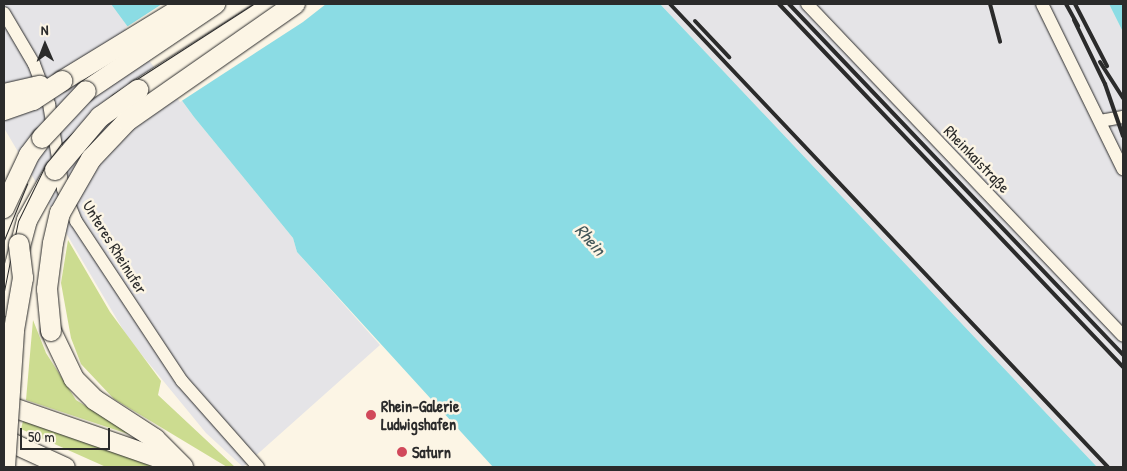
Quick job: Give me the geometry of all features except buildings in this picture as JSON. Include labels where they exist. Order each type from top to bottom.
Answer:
[{"type":"highway","points":[[4,110],[33,100],[62,80],[188,4]]},
{"type":"highway","points":[[4,208],[29,155],[76,101],[129,60],[215,4]]},
{"type":"highway","points":[[4,306],[19,244],[37,199],[69,150],[100,117],[138,90],[273,4]]},
{"type":"highway","points":[[183,467],[155,439],[95,400],[74,379],[61,355],[48,311],[53,243],[60,213],[72,188],[91,159],[127,121],[295,4]]},
{"type":"highway","points":[[4,94],[62,80]]},
{"type":"highway","points":[[5,467],[14,330],[23,278],[19,244]]},
{"type":"highway","points":[[4,460],[18,467]]},
{"type":"main road","points":[[4,404],[183,467]]},
{"type":"main road","points":[[4,439],[65,467]]},
{"type":"street","name":"Rheinkaistraße","points":[[807,4],[1123,336]]},
{"type":"street","points":[[1042,4],[1123,169]]},
{"type":"street","name":"Unteres Rheinufer","points":[[4,13],[34,64],[49,104],[63,189],[76,221],[182,381],[258,467]]},
{"type":"street","points":[[1100,121],[1123,117]]},
{"type":"shaded area","points":[[4,4],[111,4],[194,117],[293,238],[297,252],[380,345],[243,467],[206,433],[128,338],[4,128]]},
{"type":"shaded area","points":[[660,4],[1109,4],[1123,32],[1123,467],[1097,467]]},
{"type":"green space","points":[[68,240],[110,312],[161,381],[158,395],[235,467],[227,467],[114,399],[81,364],[71,338],[61,283]]},
{"type":"green space","points":[[33,320],[46,353],[76,400],[134,436],[26,400]]},
{"type":"green space","points":[[23,421],[157,467],[106,467],[21,429]]},
{"type":"water","name":"Rhein","points":[[111,4],[660,4],[1097,467],[493,467],[297,252],[293,238],[194,117]]},
{"type":"water","points":[[1109,4],[1123,4],[1123,32]]},
{"type":"pier","points":[[162,4],[326,4],[303,22],[180,102],[125,28]]},
{"type":"tram line","points":[[4,291],[18,221],[45,166],[62,143],[112,95],[253,4]]},
{"type":"tram line","points":[[4,240],[27,184]]},
{"type":"railway","points":[[670,4],[1108,467]]},
{"type":"railway","points":[[779,4],[1123,367]]},
{"type":"railway","points":[[789,4],[1123,355]]},
{"type":"railway","points":[[990,4],[1000,42]]},
{"type":"railway","points":[[1066,4],[1078,26]]},
{"type":"railway","points":[[1075,4],[1107,66]]},
{"type":"railway","points":[[1074,20],[1105,84],[1123,136]]},
{"type":"railway","points":[[695,21],[729,57]]},
{"type":"railway","points":[[1100,62],[1123,98]]},
{"type":"place","name":"Rhein-Galerie Ludwigshafen","points":[[371,415]]},
{"type":"place","name":"Saturn","points":[[402,452]]}]
